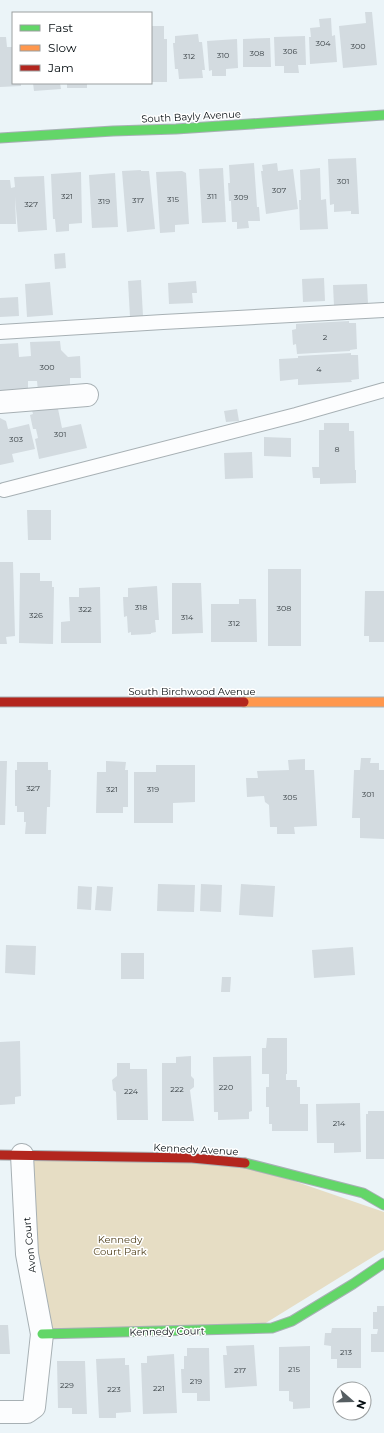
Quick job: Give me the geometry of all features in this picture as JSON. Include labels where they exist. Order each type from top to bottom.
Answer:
[{"type":"street","name":"South Bayly Avenue","points":[[0,138],[113,131],[176,129],[384,115]]},
{"type":"street","points":[[0,402],[87,395]]},
{"type":"street","name":"South Birchwood Avenue","points":[[0,702],[384,702]]},
{"type":"street","name":"Kennedy Avenue","points":[[0,1155],[192,1158],[239,1162],[271,1168],[363,1193],[384,1205]]},
{"type":"street","name":"Avon Court","points":[[22,1155],[28,1254],[42,1334]]},
{"type":"street","name":"Kennedy Court","points":[[42,1334],[272,1328],[292,1321],[384,1264]]},
{"type":"street","points":[[0,1412],[27,1412],[34,1407],[42,1334]]},
{"type":"lane","points":[[0,332],[384,310]]},
{"type":"lane","points":[[4,490],[296,415],[384,390]]},
{"type":"green space","name":"Kennedy Court Park","points":[[22,1155],[239,1162],[384,1212],[384,1250],[256,1329],[42,1334]]},
{"type":"building","points":[[365,12],[372,12],[377,65],[343,68],[339,26],[366,23]]},
{"type":"building","points":[[331,18],[332,36],[335,35],[337,62],[310,64],[310,28],[320,27],[319,19]]},
{"type":"building","points":[[152,26],[164,26],[164,39],[167,39],[167,82],[152,82]]},
{"type":"building","points":[[198,34],[199,42],[202,42],[205,70],[202,70],[203,78],[179,79],[178,69],[175,69],[173,43],[175,43],[175,36]]},
{"type":"building","points":[[305,36],[306,65],[298,65],[299,73],[284,73],[284,66],[275,66],[274,37]]},
{"type":"building","points":[[0,37],[6,37],[7,47],[12,47],[12,84],[21,84],[21,86],[0,87]]},
{"type":"building","points":[[270,38],[271,67],[243,67],[243,39]]},
{"type":"building","points":[[237,39],[238,68],[226,69],[226,76],[212,76],[212,70],[209,71],[207,41]]},
{"type":"building","points":[[33,84],[60,84],[61,89],[34,91]]},
{"type":"building","points":[[67,84],[87,84],[87,88],[67,88]]},
{"type":"building","points":[[356,158],[359,214],[351,214],[351,211],[334,212],[334,204],[330,205],[328,159]]},
{"type":"building","points":[[254,163],[257,207],[259,207],[260,221],[248,221],[249,228],[237,229],[237,222],[232,222],[231,201],[229,201],[229,165]]},
{"type":"building","points":[[277,163],[278,171],[293,169],[298,209],[266,214],[261,171],[263,171],[262,165]]},
{"type":"building","points":[[223,168],[226,222],[202,223],[199,169]]},
{"type":"building","points":[[320,168],[321,200],[326,199],[328,229],[300,230],[300,170]]},
{"type":"building","points":[[122,171],[149,171],[155,229],[127,232]]},
{"type":"building","points":[[182,171],[186,173],[189,224],[175,225],[175,232],[160,233],[156,172]]},
{"type":"building","points":[[81,172],[82,223],[69,224],[69,231],[56,232],[55,219],[53,219],[51,174]]},
{"type":"building","points":[[115,173],[118,227],[92,228],[89,175]]},
{"type":"building","points":[[44,176],[47,230],[18,232],[15,197],[16,224],[0,224],[0,180],[10,180],[11,188],[15,187],[14,177]]},
{"type":"building","points":[[65,253],[66,268],[55,269],[54,254]]},
{"type":"building","points":[[324,278],[325,301],[303,302],[302,279]]},
{"type":"building","points":[[141,280],[143,316],[130,317],[128,281]]},
{"type":"building","points":[[196,281],[197,293],[192,293],[193,303],[169,304],[168,283]]},
{"type":"building","points":[[50,282],[53,315],[27,317],[25,284]]},
{"type":"building","points":[[367,284],[368,304],[334,306],[333,285]]},
{"type":"building","points":[[18,297],[19,316],[0,317],[0,298]]},
{"type":"building","points":[[349,321],[349,323],[356,323],[357,349],[350,351],[297,354],[296,344],[293,345],[292,330],[296,329],[296,324]]},
{"type":"building","points":[[60,341],[61,350],[68,357],[80,356],[81,378],[70,378],[70,389],[38,391],[37,381],[28,381],[28,391],[0,393],[0,344],[18,343],[19,357],[31,356],[30,342]]},
{"type":"building","points":[[351,353],[351,355],[358,355],[359,379],[351,380],[352,382],[298,385],[298,379],[280,381],[279,359],[298,358],[298,356]]},
{"type":"building","points":[[57,404],[62,428],[81,424],[87,448],[39,459],[35,439],[38,438],[36,429],[33,429],[30,415],[33,414],[32,410]]},
{"type":"building","points":[[237,409],[239,421],[226,422],[224,411]]},
{"type":"building","points":[[0,418],[6,421],[8,429],[29,424],[35,449],[12,454],[14,462],[0,465]]},
{"type":"building","points":[[324,423],[349,423],[349,431],[354,431],[356,483],[320,484],[320,478],[313,478],[312,467],[319,467],[319,430],[324,430]]},
{"type":"building","points":[[264,437],[291,438],[291,457],[264,456]]},
{"type":"building","points":[[252,452],[253,478],[225,479],[224,453]]},
{"type":"building","points":[[27,510],[51,510],[51,540],[28,540]]},
{"type":"building","points":[[0,562],[13,562],[15,636],[6,637],[7,644],[0,644]]},
{"type":"building","points":[[268,569],[301,569],[301,646],[268,646]]},
{"type":"building","points":[[20,573],[40,573],[40,581],[52,581],[52,587],[54,587],[53,644],[19,643]]},
{"type":"building","points":[[172,583],[201,583],[203,633],[172,634]]},
{"type":"building","points":[[157,586],[159,620],[155,620],[156,632],[151,634],[131,635],[131,632],[128,633],[127,616],[124,617],[123,597],[128,597],[128,588]]},
{"type":"building","points":[[100,587],[101,643],[61,643],[61,622],[70,621],[69,597],[79,597],[79,588]]},
{"type":"building","points":[[365,591],[384,591],[384,642],[369,642],[369,636],[364,636]]},
{"type":"building","points":[[239,599],[256,599],[257,642],[211,642],[211,604],[239,604]]},
{"type":"building","points":[[361,758],[371,758],[370,763],[379,763],[379,770],[384,770],[384,839],[360,838],[360,818],[352,818],[354,770],[360,770]]},
{"type":"building","points":[[305,759],[305,770],[314,770],[317,826],[294,827],[295,834],[277,834],[277,827],[270,827],[269,805],[265,802],[264,796],[247,797],[246,778],[258,778],[257,771],[289,770],[288,760]]},
{"type":"building","points":[[0,761],[7,761],[5,825],[0,825]]},
{"type":"building","points":[[106,761],[126,762],[125,770],[128,770],[128,807],[123,807],[123,813],[96,813],[97,772],[106,772]]},
{"type":"building","points":[[17,762],[48,762],[48,770],[51,770],[50,807],[47,807],[46,834],[25,834],[26,822],[24,822],[24,812],[17,812],[17,806],[15,806],[15,770],[17,770]]},
{"type":"building","points":[[156,765],[195,765],[195,802],[173,803],[173,823],[134,823],[134,772],[156,772]]},
{"type":"building","points":[[158,884],[195,885],[194,912],[157,911]]},
{"type":"building","points":[[201,884],[222,885],[221,912],[200,911]]},
{"type":"building","points":[[241,884],[275,886],[273,917],[239,915]]},
{"type":"building","points":[[78,886],[92,887],[91,910],[77,909]]},
{"type":"building","points":[[97,886],[113,887],[111,911],[95,910]]},
{"type":"building","points":[[6,945],[36,946],[35,975],[5,973]]},
{"type":"building","points":[[353,947],[355,975],[314,978],[312,950]]},
{"type":"building","points":[[121,953],[144,953],[144,979],[121,979]]},
{"type":"building","points":[[222,977],[231,977],[230,992],[221,992]]},
{"type":"building","points":[[267,1038],[287,1038],[286,1080],[297,1080],[297,1087],[300,1087],[300,1104],[308,1104],[308,1131],[272,1131],[272,1124],[269,1124],[269,1107],[266,1107],[266,1087],[269,1087],[269,1074],[262,1074],[262,1048],[266,1048]]},
{"type":"building","points":[[20,1041],[21,1096],[15,1097],[15,1104],[0,1105],[0,1042]]},
{"type":"building","points":[[191,1056],[191,1076],[194,1079],[194,1087],[190,1090],[194,1121],[162,1121],[162,1063],[176,1063],[176,1057]]},
{"type":"building","points":[[251,1056],[252,1111],[249,1112],[249,1119],[218,1120],[218,1112],[214,1112],[213,1057]]},
{"type":"building","points":[[117,1063],[130,1063],[130,1069],[147,1069],[148,1120],[117,1120],[116,1092],[113,1090],[112,1080],[117,1076]]},
{"type":"building","points":[[360,1103],[361,1152],[334,1153],[334,1143],[317,1143],[316,1104]]},
{"type":"building","points":[[368,1111],[384,1111],[384,1159],[366,1159],[366,1114],[368,1114]]},
{"type":"building","points":[[377,1306],[384,1306],[384,1352],[371,1352],[371,1334],[377,1334],[378,1329],[373,1329],[373,1312],[377,1312]]},
{"type":"building","points":[[0,1325],[8,1325],[10,1354],[0,1354]]},
{"type":"building","points":[[332,1328],[361,1328],[361,1368],[337,1368],[337,1359],[331,1359],[331,1346],[324,1345],[325,1333],[331,1333]]},
{"type":"building","points":[[254,1345],[257,1386],[225,1388],[223,1355],[227,1355],[226,1346]]},
{"type":"building","points":[[310,1346],[310,1408],[293,1409],[293,1402],[289,1401],[289,1391],[279,1391],[279,1347]]},
{"type":"building","points":[[187,1348],[209,1348],[210,1401],[197,1401],[197,1393],[182,1393],[181,1369],[184,1369],[184,1356],[187,1356]]},
{"type":"building","points":[[174,1354],[177,1413],[143,1414],[141,1363],[147,1363],[147,1356]]},
{"type":"building","points":[[125,1358],[125,1365],[129,1365],[131,1412],[116,1413],[116,1418],[99,1418],[96,1359]]},
{"type":"building","points":[[57,1361],[85,1361],[87,1414],[72,1414],[72,1408],[58,1408]]},
{"type":"traffic: fast","points":[[0,138],[113,131],[176,129],[384,115]]},
{"type":"traffic: fast","points":[[245,1163],[363,1193],[384,1205]]},
{"type":"traffic: fast","points":[[42,1334],[272,1328],[292,1321],[353,1284],[384,1263]]},
{"type":"traffic: slow","points":[[244,702],[384,702]]},
{"type":"traffic: jam","points":[[0,702],[244,702]]},
{"type":"traffic: jam","points":[[0,1155],[192,1158],[245,1163]]}]
